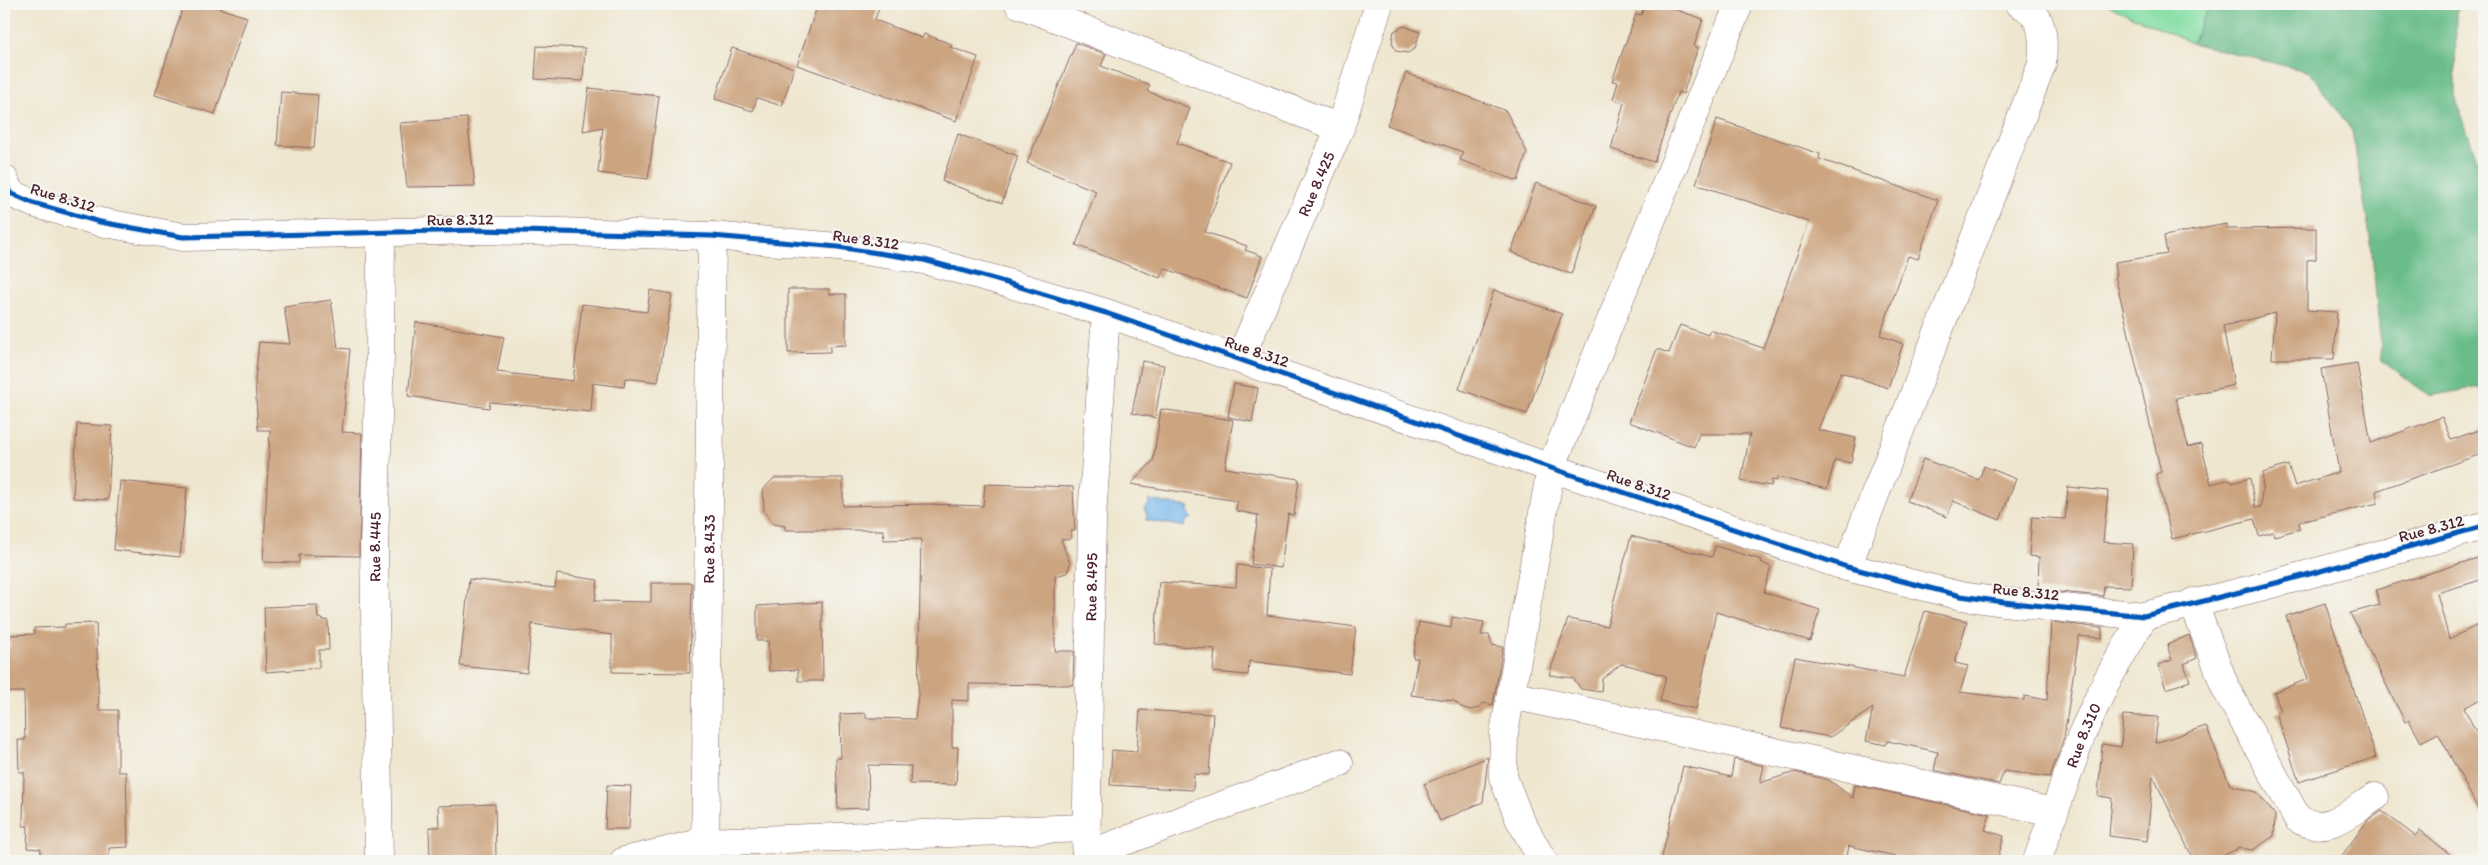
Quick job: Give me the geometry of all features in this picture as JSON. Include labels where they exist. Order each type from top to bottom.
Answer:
[{"type":"street","points":[[1019,4],[1340,128]]},
{"type":"street","name":"Rue 8.425","points":[[1240,358],[1340,128],[1379,4]]},
{"type":"street","points":[[1544,861],[1519,818],[1503,777],[1504,733],[1551,468],[1738,4]]},
{"type":"street","points":[[1847,567],[2042,64],[2044,40],[2041,25],[2029,7],[2020,4]]},
{"type":"street","name":"Rue 8.312","points":[[6,195],[100,222],[146,232],[183,237],[480,230],[712,236],[838,247],[924,260],[1106,313],[1240,358],[1551,468],[1847,567],[1960,596],[2144,616],[2193,602],[2280,582],[2484,526]]},
{"type":"street","name":"Rue 8.445","points":[[379,861],[374,545],[381,233]]},
{"type":"street","name":"Rue 8.433","points":[[705,852],[710,556],[712,236]]},
{"type":"street","name":"Rue 8.495","points":[[1086,858],[1092,517],[1106,313]]},
{"type":"street","points":[[2193,602],[2226,689],[2298,819],[2307,824],[2330,825],[2375,797]]},
{"type":"street","name":"Rue 8.310","points":[[2038,861],[2053,812],[2082,734],[2106,682],[2144,616]]},
{"type":"street","points":[[1511,695],[2053,812]]},
{"type":"street","points":[[1086,858],[1338,763]]},
{"type":"street","points":[[624,861],[705,852],[1086,828]]},
{"type":"green space","points":[[2105,4],[2210,4],[2192,43]]},
{"type":"green space","points":[[2210,4],[2461,4],[2456,13],[2455,96],[2484,179],[2484,386],[2430,396],[2382,361],[2371,242],[2352,131],[2310,72],[2192,43]]},
{"type":"water","points":[[1149,500],[1189,507],[1188,511],[1192,518],[1186,521],[1185,527],[1146,520],[1147,515],[1144,509],[1149,505]]},
{"type":"building","points":[[184,4],[206,4],[247,17],[215,114],[155,95]]},
{"type":"building","points":[[818,4],[880,4],[875,20],[922,38],[924,34],[952,44],[950,47],[978,57],[956,121],[797,65]]},
{"type":"building","points":[[1645,4],[1659,4],[1703,19],[1694,46],[1698,47],[1683,94],[1678,92],[1654,162],[1611,149],[1624,103],[1613,99],[1618,82],[1612,81],[1636,14],[1641,15]]},
{"type":"building","points":[[1404,26],[1420,32],[1415,48],[1408,53],[1396,51],[1392,42],[1394,31]]},
{"type":"building","points":[[1076,43],[1106,54],[1101,66],[1150,85],[1147,91],[1190,108],[1177,143],[1230,162],[1205,232],[1247,246],[1245,250],[1262,256],[1247,298],[1164,268],[1160,278],[1076,245],[1096,191],[1027,163]]},
{"type":"building","points":[[537,46],[585,48],[583,81],[535,79]]},
{"type":"building","points":[[732,48],[794,68],[782,106],[757,98],[753,111],[715,99]]},
{"type":"building","points":[[1406,73],[1506,111],[1527,152],[1518,181],[1460,160],[1463,152],[1387,125]]},
{"type":"building","points":[[589,88],[659,96],[648,179],[598,173],[603,127],[583,131]]},
{"type":"building","points":[[281,92],[318,95],[314,148],[277,145]]},
{"type":"building","points":[[467,118],[475,186],[407,187],[400,123]]},
{"type":"building","points":[[1717,119],[1820,154],[1819,159],[1938,200],[1918,259],[1908,256],[1880,335],[1903,344],[1888,388],[1841,372],[1818,430],[1856,438],[1851,463],[1835,460],[1827,489],[1777,477],[1777,481],[1772,480],[1771,486],[1741,481],[1750,434],[1699,434],[1694,447],[1629,422],[1657,349],[1669,353],[1680,325],[1708,335],[1710,330],[1763,348],[1809,222],[1696,184]]},
{"type":"building","points":[[958,134],[1018,156],[1002,203],[942,181]]},
{"type":"building","points":[[1536,183],[1596,206],[1571,274],[1511,252]]},
{"type":"building","points":[[2226,224],[2227,229],[2316,228],[2316,259],[2307,260],[2307,310],[2337,312],[2334,359],[2272,359],[2275,313],[2223,326],[2234,385],[2176,398],[2188,447],[2201,444],[2211,484],[2231,479],[2232,483],[2250,478],[2255,507],[2261,507],[2263,473],[2288,465],[2295,486],[2339,472],[2321,369],[2357,363],[2371,443],[2442,417],[2451,440],[2484,428],[2484,453],[2376,491],[2378,503],[2299,522],[2300,529],[2274,536],[2273,532],[2259,536],[2254,519],[2172,539],[2156,474],[2161,472],[2115,275],[2117,275],[2115,262],[2167,254],[2164,236]]},
{"type":"building","points":[[788,289],[829,289],[829,294],[846,294],[846,345],[830,346],[830,352],[788,353]]},
{"type":"building","points":[[650,290],[672,294],[658,382],[625,378],[624,387],[593,383],[591,412],[490,402],[489,408],[408,396],[416,322],[504,337],[497,372],[573,381],[582,304],[647,312]]},
{"type":"building","points":[[1494,290],[1562,314],[1527,414],[1459,389]]},
{"type":"building","points":[[331,300],[338,348],[350,349],[342,432],[362,433],[359,556],[299,555],[299,563],[263,562],[270,430],[258,430],[255,381],[259,342],[290,344],[284,307]]},
{"type":"building","points":[[1142,361],[1164,365],[1155,418],[1132,413]]},
{"type":"building","points":[[1234,384],[1258,388],[1252,422],[1228,417]]},
{"type":"building","points":[[1161,409],[1233,420],[1225,468],[1299,479],[1294,515],[1288,514],[1281,568],[1251,564],[1258,515],[1236,511],[1237,501],[1131,484],[1153,461]]},
{"type":"building","points":[[77,424],[112,426],[108,500],[73,498]]},
{"type":"building","points":[[1923,459],[1979,480],[1984,466],[2016,479],[2000,520],[1953,501],[1947,517],[1907,501]]},
{"type":"building","points":[[774,478],[843,478],[843,506],[927,504],[983,506],[985,484],[1073,487],[1075,531],[1071,531],[1071,539],[1061,539],[1070,564],[1067,573],[1055,576],[1055,651],[1074,651],[1073,685],[969,684],[969,701],[952,700],[952,747],[958,747],[956,785],[910,784],[911,766],[868,765],[869,808],[838,809],[836,758],[841,758],[840,714],[866,713],[866,718],[915,719],[918,695],[921,539],[884,540],[883,530],[785,530],[785,526],[773,524],[764,511],[763,490]]},
{"type":"building","points":[[120,481],[187,488],[180,557],[114,550]]},
{"type":"building","points":[[2068,487],[2108,491],[2103,542],[2133,544],[2131,587],[2104,586],[2103,596],[2038,590],[2039,557],[2029,556],[2032,517],[2065,519]]},
{"type":"building","points":[[1631,536],[1712,557],[1715,546],[1762,560],[1761,562],[1771,567],[1764,592],[1820,610],[1810,641],[1716,612],[1696,709],[1660,701],[1666,676],[1631,666],[1621,664],[1602,679],[1601,692],[1581,689],[1573,678],[1549,675],[1568,619],[1607,626]]},
{"type":"building","points":[[2484,556],[2484,579],[2437,593],[2449,639],[2484,622],[2484,697],[2464,708],[2484,748],[2484,820],[2438,733],[2421,742],[2409,720],[2405,722],[2350,613],[2380,605],[2376,590]]},
{"type":"building","points":[[1237,565],[1270,569],[1267,615],[1356,627],[1350,674],[1249,661],[1248,675],[1213,672],[1215,649],[1155,644],[1159,582],[1236,587]]},
{"type":"building","points":[[557,574],[598,580],[595,601],[651,602],[651,583],[692,583],[690,673],[612,672],[612,635],[532,624],[527,673],[460,666],[469,579],[555,588]]},
{"type":"building","points":[[822,602],[823,681],[798,681],[798,670],[769,671],[768,641],[757,641],[757,606]]},
{"type":"building","points":[[2325,603],[2376,757],[2299,782],[2276,712],[2281,711],[2274,692],[2308,679],[2286,616]]},
{"type":"building","points":[[317,605],[318,618],[328,621],[329,650],[319,650],[319,668],[266,672],[264,607]]},
{"type":"building","points":[[1925,611],[1967,621],[1955,663],[1968,666],[1960,692],[2024,700],[2024,696],[2047,700],[2051,622],[2102,628],[2102,638],[2079,636],[2064,737],[2050,777],[2004,771],[1999,784],[1934,770],[1938,752],[1888,741],[1886,745],[1866,741],[1873,708],[1830,737],[1781,728],[1795,657],[1904,677]]},
{"type":"building","points":[[1452,617],[1484,622],[1481,635],[1489,635],[1492,645],[1503,647],[1493,705],[1483,703],[1479,708],[1471,710],[1461,707],[1454,701],[1411,695],[1418,658],[1413,658],[1419,622],[1451,628]]},
{"type":"building","points":[[96,623],[99,710],[118,710],[118,772],[126,772],[128,847],[109,848],[109,861],[40,861],[41,849],[27,848],[28,826],[23,826],[24,772],[19,772],[18,740],[25,740],[24,692],[4,692],[4,648],[10,648],[10,635],[34,634],[34,628]]},
{"type":"building","points":[[2189,635],[2197,658],[2184,664],[2190,681],[2166,689],[2158,665],[2172,660],[2167,645]]},
{"type":"building","points":[[1140,710],[1213,714],[1209,775],[1194,774],[1193,790],[1110,785],[1112,750],[1137,752]]},
{"type":"building","points":[[2123,715],[2158,717],[2155,743],[2206,726],[2230,785],[2257,792],[2275,815],[2274,836],[2253,850],[2239,848],[2212,861],[2194,861],[2153,776],[2147,841],[2109,836],[2112,798],[2098,796],[2102,744],[2121,747]]},
{"type":"building","points":[[1488,757],[1483,802],[1440,821],[1424,784]]},
{"type":"building","points":[[1734,759],[1764,766],[1760,783],[1795,772],[1829,780],[1853,798],[1855,785],[1990,814],[1985,830],[2004,836],[1997,861],[1896,861],[1896,856],[1849,846],[1846,861],[1661,861],[1683,766],[1731,777]]},
{"type":"building","points":[[607,785],[631,786],[629,829],[605,829]]},
{"type":"building","points":[[495,804],[496,859],[430,861],[429,827],[439,827],[438,806]]},
{"type":"building","points":[[2382,811],[2415,836],[2420,830],[2458,861],[2338,861],[2367,821]]},
{"type":"cycle path","points":[[4,179],[10,193],[33,203],[100,222],[183,237],[480,230],[712,236],[838,247],[924,260],[1106,313],[1551,468],[1847,567],[1961,596],[2003,602],[2144,616],[2280,582],[2484,526]]}]
